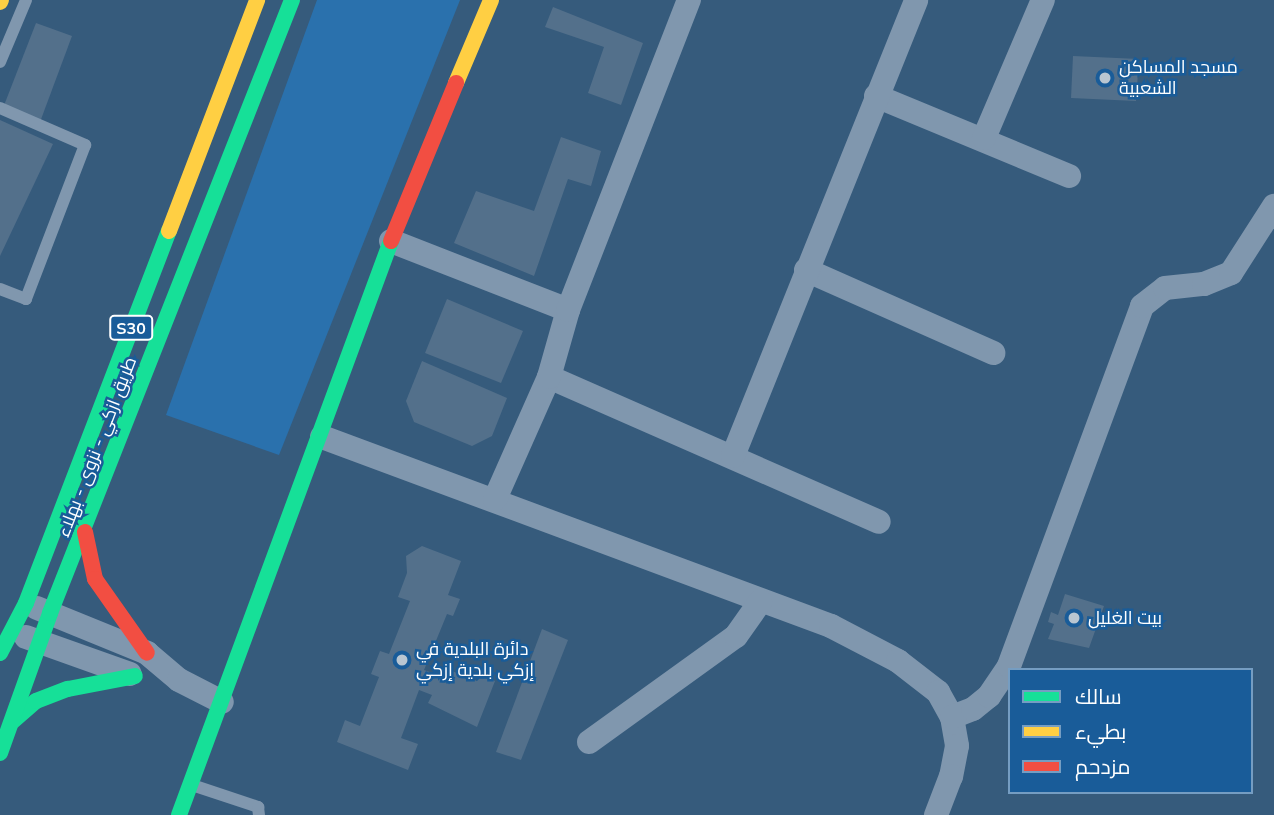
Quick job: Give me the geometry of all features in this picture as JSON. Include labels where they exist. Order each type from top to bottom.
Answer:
[{"type":"main road","name":"طريق ازكي - نزوى - بهلاء","points":[[4,643],[26,603],[257,0]]},
{"type":"main road","name":"طريق ازكي - نزوى - بهلاء","points":[[0,753],[39,641],[85,532],[292,0]]},
{"type":"main road","points":[[179,815],[322,437],[391,241],[491,0]]},
{"type":"main road","points":[[85,532],[95,579],[147,653]]},
{"type":"main road","points":[[13,721],[36,701],[68,690],[135,676]]},
{"type":"street","points":[[495,499],[549,377],[569,310],[689,0]]},
{"type":"street","points":[[733,456],[916,0]]},
{"type":"street","points":[[984,138],[1043,0]]},
{"type":"street","points":[[876,96],[984,138],[1069,176]]},
{"type":"street","points":[[953,717],[973,709],[989,696],[1009,666],[1142,306],[1165,288],[1204,284],[1231,273],[1274,206]]},
{"type":"street","points":[[391,241],[569,310]]},
{"type":"street","points":[[806,270],[993,353]]},
{"type":"street","points":[[549,377],[879,522]]},
{"type":"street","points":[[322,437],[495,499],[760,602],[831,626],[898,661],[937,692],[953,717],[957,746],[951,776],[936,815]]},
{"type":"street","points":[[589,742],[736,636],[760,602]]},
{"type":"street","points":[[26,603],[147,653],[179,680],[222,702]]},
{"type":"street","points":[[4,643],[39,641],[135,676],[179,680]]},
{"type":"lane","points":[[0,62],[26,0]]},
{"type":"lane","points":[[0,108],[85,145],[26,299],[0,289]]},
{"type":"lane","points":[[192,785],[258,807],[259,815]]},
{"type":"shaded area","points":[[317,0],[460,0],[279,455],[166,415]]},
{"type":"building","points":[[553,7],[643,43],[621,105],[588,93],[604,47],[545,27]]},
{"type":"building","points":[[36,23],[72,36],[40,122],[3,108]]},
{"type":"building","name":"مسجد المساكن الشعبية","points":[[1073,56],[1139,59],[1136,101],[1071,98]]},
{"type":"building","points":[[0,120],[53,144],[0,256]]},
{"type":"building","points":[[561,137],[601,151],[591,186],[568,179],[534,276],[454,243],[476,191],[534,211]]},
{"type":"building","points":[[447,299],[523,331],[501,383],[425,353]]},
{"type":"building","points":[[422,361],[507,398],[492,436],[472,446],[414,422],[406,401]]},
{"type":"building","name":"دائرة البلدية في إزكي بلدية إزكي","points":[[422,546],[461,561],[448,595],[460,599],[453,616],[447,614],[424,670],[438,675],[442,667],[477,681],[480,675],[495,681],[477,727],[428,703],[432,695],[419,690],[401,738],[418,744],[408,770],[337,742],[345,720],[360,726],[379,677],[371,674],[380,651],[389,654],[410,601],[398,597],[407,573],[406,556]]},
{"type":"building","name":"بيت الغليل","points":[[1065,594],[1104,606],[1089,648],[1048,639],[1054,624],[1048,622],[1051,612],[1058,615]]},
{"type":"building","points":[[542,629],[568,640],[521,760],[496,752]]},
{"type":"traffic: fast","points":[[0,753],[50,613],[292,0]]},
{"type":"traffic: fast","points":[[0,653],[26,603],[169,231]]},
{"type":"traffic: fast","points":[[179,815],[391,241]]},
{"type":"traffic: fast","points":[[13,721],[36,701],[68,689],[135,676]]},
{"type":"traffic: slow","points":[[169,231],[257,0]]},
{"type":"traffic: slow","points":[[456,83],[491,0]]},
{"type":"traffic: jam","points":[[391,241],[456,83]]},
{"type":"traffic: jam","points":[[85,532],[95,579],[147,653]]},
{"type":"place","name":"مسجد المساكن الشعبية","points":[[1105,78]]},
{"type":"place","name":"بيت الغليل","points":[[1074,618]]},
{"type":"place","name":"دائرة البلدية في إزكي بلدية إزكي","points":[[402,660]]}]
